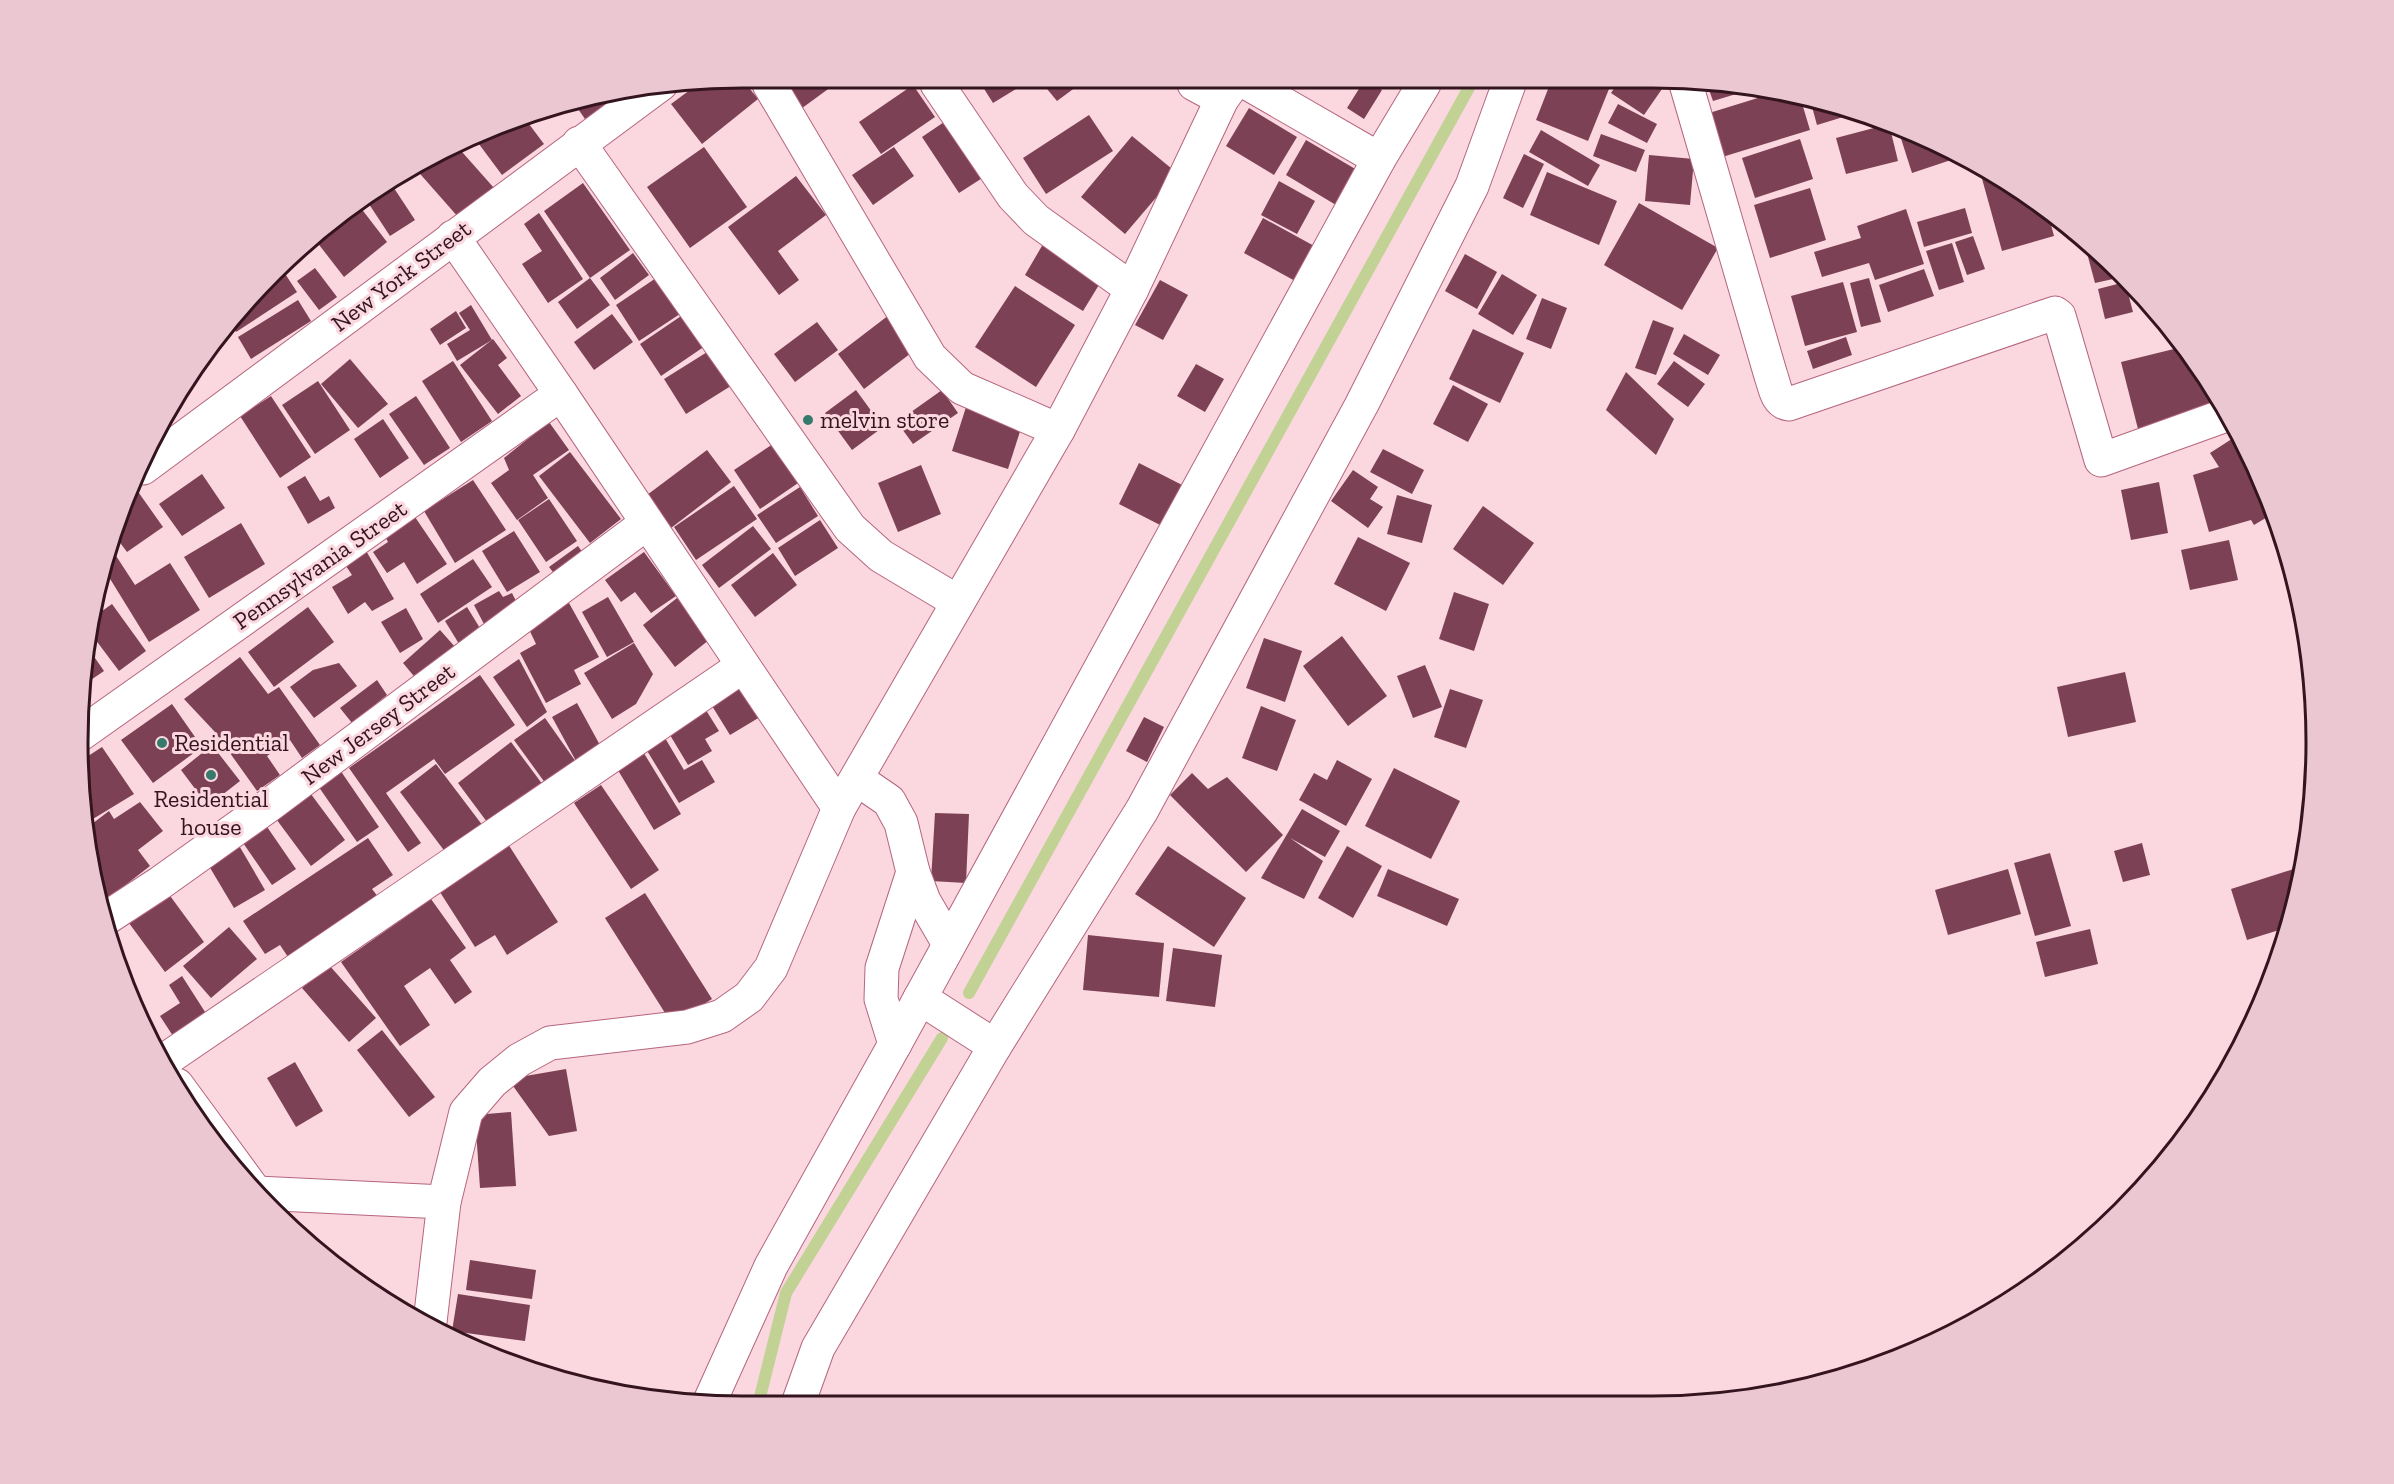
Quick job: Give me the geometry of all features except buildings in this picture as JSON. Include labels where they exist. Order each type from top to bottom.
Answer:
[{"type":"street","points":[[771,88],[930,357],[962,388],[1058,430]]},
{"type":"street","points":[[940,88],[1020,204],[1036,220],[1132,289]]},
{"type":"street","points":[[713,1395],[771,1266],[895,1044],[1379,159],[1422,88]]},
{"type":"street","points":[[801,1396],[818,1348],[995,1046],[1142,810],[1345,436],[1472,186],[1508,88]]},
{"type":"street","points":[[431,1316],[444,1202],[466,1112],[492,1082],[519,1060],[550,1043],[687,1027],[722,1016],[749,997],[771,968],[839,808],[1058,430],[1235,89],[1379,159]]},
{"type":"street","points":[[1688,90],[1771,376],[1779,399],[1784,403],[1789,404],[2055,313],[2059,316],[2101,460],[2219,417]]},
{"type":"street","name":"New York Street","points":[[152,461],[643,96]]},
{"type":"street","points":[[579,143],[850,528],[880,556],[958,602]]},
{"type":"street","points":[[453,237],[839,808]]},
{"type":"street","name":"Pennsylvania Street","points":[[89,728],[561,394]]},
{"type":"street","name":"New Jersey Street","points":[[112,914],[267,806],[647,523]]},
{"type":"street","points":[[170,1057],[743,666]]},
{"type":"street","points":[[857,779],[889,801],[901,823],[913,872],[924,901],[949,944]]},
{"type":"street","points":[[895,1044],[881,999],[882,968],[913,872]]},
{"type":"street","points":[[920,998],[995,1046]]},
{"type":"street","points":[[270,1194],[444,1202]]},
{"type":"waterway","points":[[969,993],[1469,88]]},
{"type":"waterway","points":[[760,1396],[786,1293],[942,1038]]},
{"type":"place","name":"melvin store","points":[[808,420]]},
{"type":"place","name":"Residential","points":[[162,743]]},
{"type":"place","name":"Residential house","points":[[211,775]]}]
